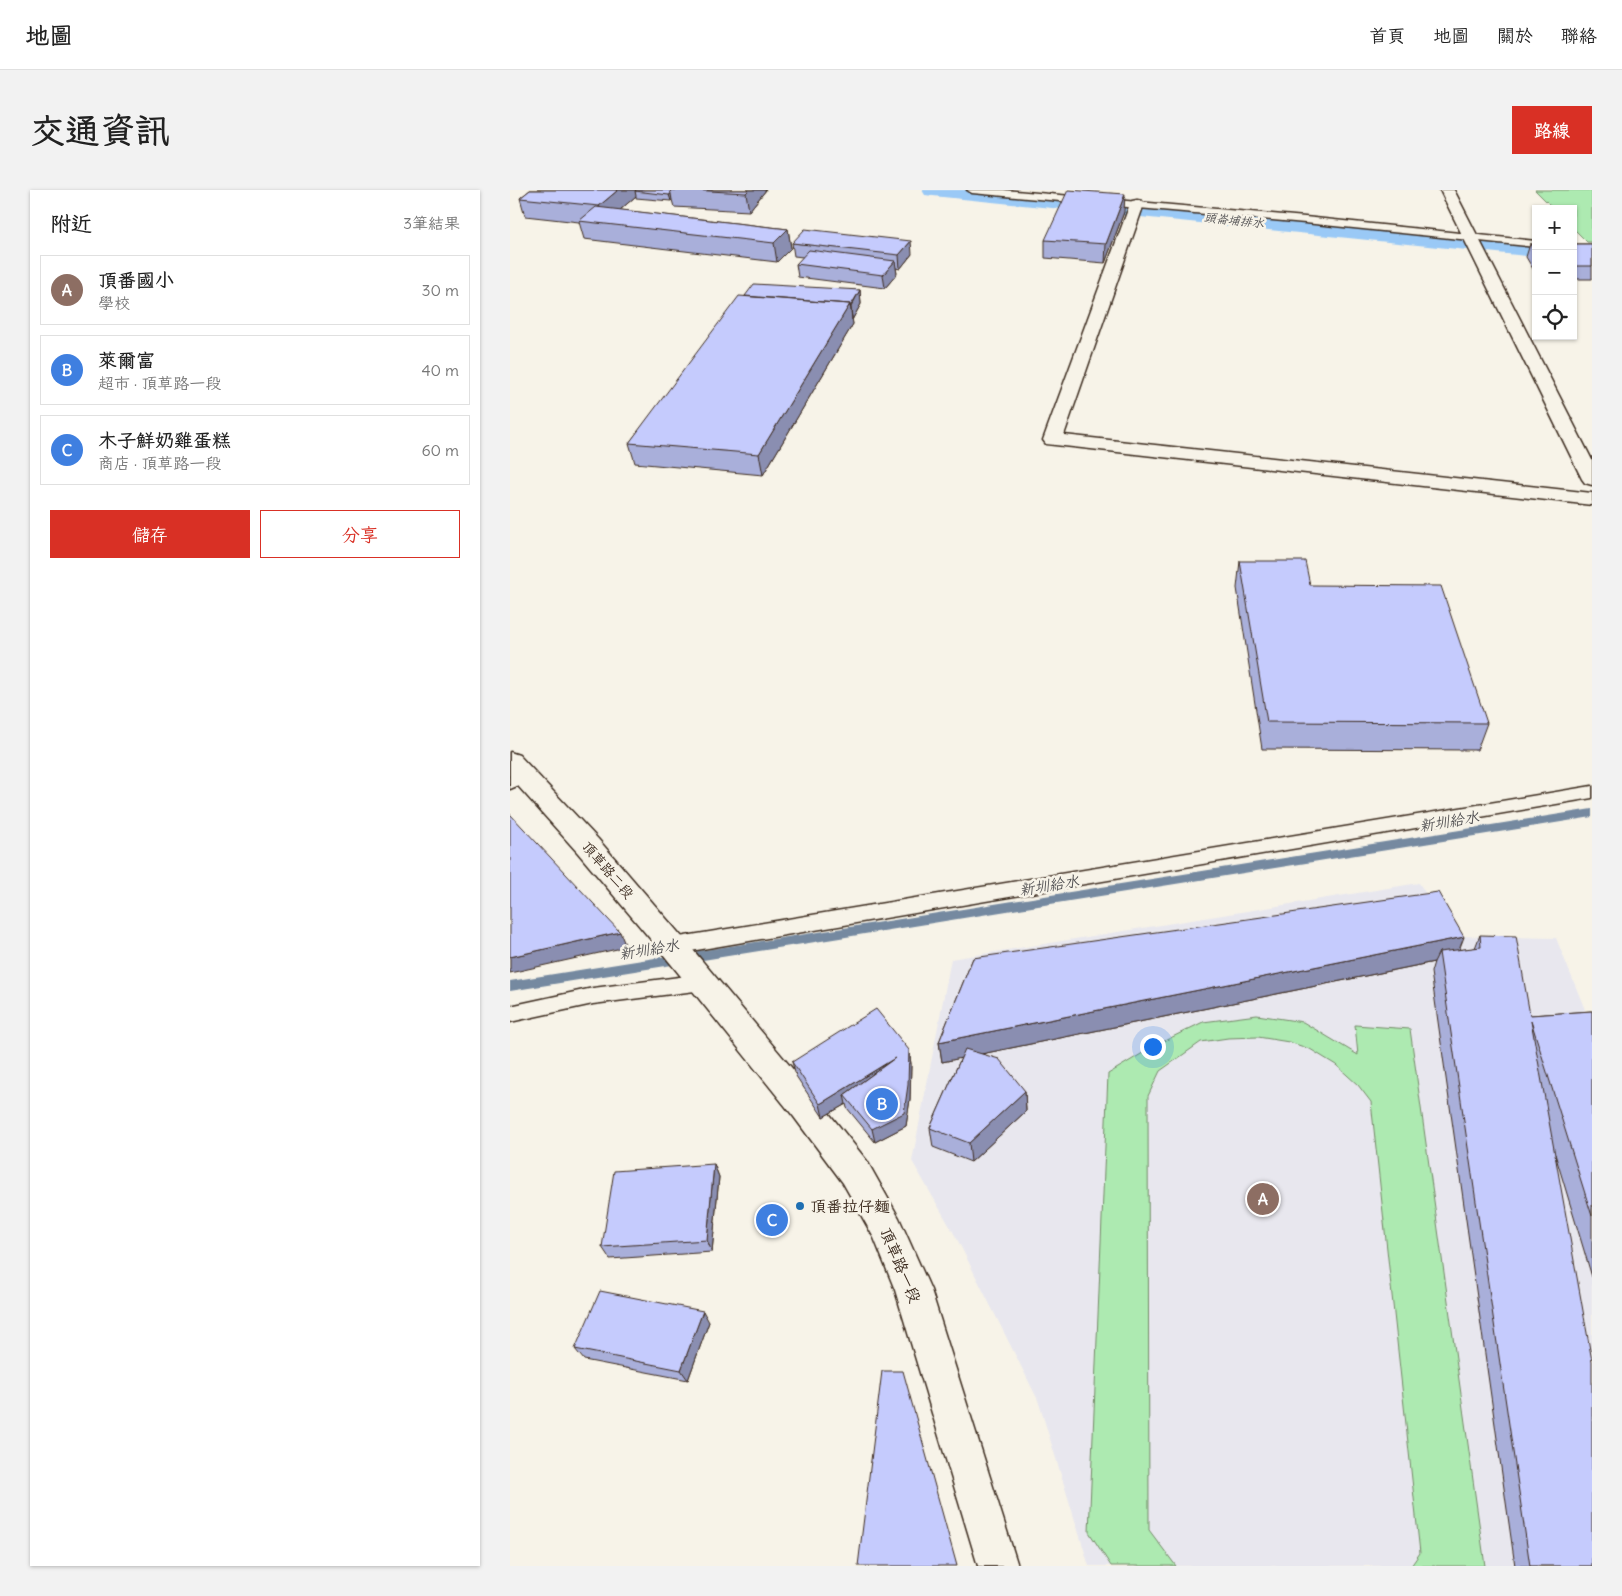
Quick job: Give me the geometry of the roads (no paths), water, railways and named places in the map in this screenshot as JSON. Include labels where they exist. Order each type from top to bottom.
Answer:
[{"type":"street","points":[[1446,190],[1592,479]]},
{"type":"street","points":[[1135,210],[1053,440],[1592,499]]},
{"type":"street","name":"頂草路二段","points":[[515,773],[673,946],[703,982]]},
{"type":"street","name":"頂草路一段","points":[[703,982],[855,1172],[887,1228],[913,1290],[998,1566]]},
{"type":"lane","points":[[972,190],[1135,210],[1532,244]]},
{"type":"lane","points":[[673,946],[1592,792]]},
{"type":"lane","points":[[510,1014],[593,996],[703,982]]},
{"type":"waterway","name":"頭崙埔排水","points":[[933,190],[1532,250]]},
{"type":"waterway","name":"新圳給水","points":[[510,986],[1592,813]]},
{"type":"place","name":"萊爾富","points":[[882,1104]]},
{"type":"place","name":"頂番國小","points":[[1263,1199]]},
{"type":"place","name":"頂番拉仔麵","points":[[800,1206]]},
{"type":"place","name":"木子鮮奶雞蛋糕","points":[[772,1220]]}]
